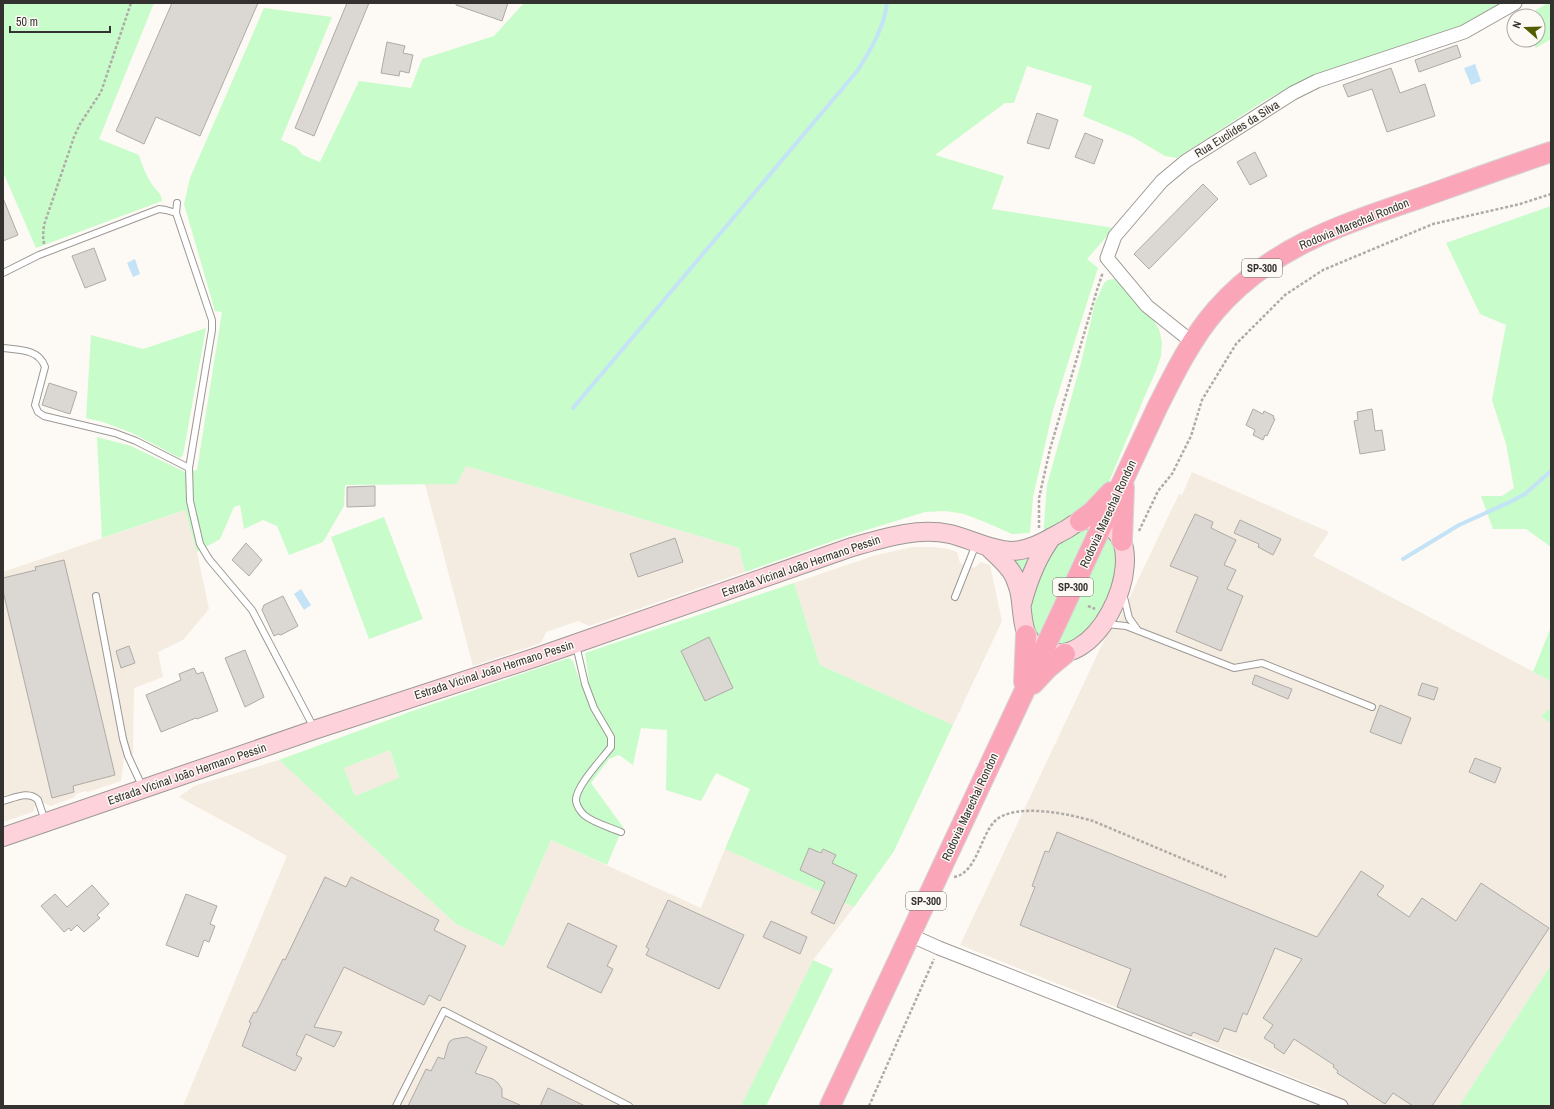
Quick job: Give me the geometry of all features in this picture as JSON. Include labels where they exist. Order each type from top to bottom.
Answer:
[{"type":"main road","name":"Rodovia Marechal Rondon","points":[[830,1106],[1044,651],[1124,477],[1157,408],[1192,342],[1231,295],[1262,268],[1296,246],[1314,237],[1353,222],[1551,152]]},
{"type":"main road","points":[[1022,696],[1048,668],[1065,654],[1087,643],[1103,624],[1121,586],[1130,537],[1122,504],[1124,477]]},
{"type":"main road","points":[[1080,521],[1092,512],[1124,477]]},
{"type":"main road","points":[[1080,521],[1089,520],[1103,524],[1130,537]]},
{"type":"main road","name":"Estrada Vicinal João Hermano Pessin","points":[[4,838],[46,822],[314,730],[879,539],[906,533],[932,532],[949,534],[982,545],[1007,550],[1020,550],[1046,540],[1080,521]]},
{"type":"main road","points":[[1022,605],[1027,587],[1047,545],[1046,540]]},
{"type":"main road","name":"Estrada Vicinal João Hermano Pessin","points":[[982,545],[1007,566],[1013,574],[1019,590],[1026,634]]},
{"type":"main road","points":[[1026,634],[1032,643],[1044,651],[1065,654]]},
{"type":"main road","points":[[1022,696],[1026,667],[1026,634]]},
{"type":"street","name":"Rua Euclides da Silva","points":[[1107,258],[1116,236],[1162,181],[1186,161],[1293,93],[1317,81],[1464,32],[1515,3]]},
{"type":"street","points":[[1107,258],[1148,306],[1192,342]]},
{"type":"street","points":[[910,935],[939,948],[1341,1106]]},
{"type":"lane","points":[[177,203],[176,213],[212,320],[212,330],[189,468],[190,500],[200,544],[209,559],[252,610],[314,730]]},
{"type":"lane","points":[[3,273],[46,252],[159,209],[176,213]]},
{"type":"lane","points":[[3,348],[23,350],[36,354],[43,362],[44,368],[36,405],[38,412],[44,416],[115,433],[136,441],[189,468]]},
{"type":"lane","points":[[955,597],[982,545]]},
{"type":"lane","points":[[1121,586],[1129,618],[1138,630]]},
{"type":"lane","points":[[96,596],[123,739],[128,756],[144,789]]},
{"type":"lane","points":[[1103,624],[1117,624],[1138,630],[1234,668],[1262,663],[1372,707]]},
{"type":"lane","points":[[575,643],[585,684],[594,708],[611,737],[612,743],[611,747],[583,784],[576,801],[579,809],[584,815],[621,832]]},
{"type":"lane","points":[[3,801],[24,795],[29,795],[36,798],[46,822]]},
{"type":"lane","points":[[396,1106],[444,1011],[629,1106]]},
{"type":"path","points":[[46,252],[43,236],[44,224],[68,151],[80,124],[101,92],[131,3]]},
{"type":"path","points":[[1130,537],[1158,491],[1172,474],[1191,436],[1202,400],[1236,344],[1285,295],[1323,270],[1433,224],[1520,204],[1551,194]]},
{"type":"path","points":[[1046,540],[1038,528],[1039,498],[1050,449],[1107,258]]},
{"type":"path","points":[[936,880],[958,876],[966,872],[971,866],[995,821],[1009,813],[1023,811],[1073,816],[1093,822],[1226,877]]},
{"type":"path","points":[[869,1106],[939,948]]},
{"type":"shaded area","points":[[466,466],[739,548],[745,572],[589,626],[578,621],[546,632],[541,643],[473,666],[425,484],[457,484]]},
{"type":"shaded area","points":[[1192,472],[1329,532],[1313,556],[1551,681],[1551,707],[1541,716],[1551,724],[1551,965],[1459,1106],[1322,1106],[1327,1091],[960,945],[1109,630],[1115,628],[1179,494],[1182,495]]},
{"type":"shaded area","points":[[185,510],[197,552],[209,609],[183,640],[158,652],[163,677],[134,688],[133,755],[124,757],[121,781],[88,792],[85,791],[76,794],[75,797],[51,806],[43,803],[35,806],[33,812],[3,822],[3,572]]},
{"type":"shaded area","points":[[912,547],[935,547],[957,552],[960,563],[974,568],[981,562],[990,565],[1002,621],[953,725],[820,665],[794,583],[873,556]]},
{"type":"shaded area","points":[[390,750],[399,779],[355,796],[344,768]]},
{"type":"shaded area","points":[[279,760],[456,924],[504,947],[551,840],[701,908],[725,849],[854,907],[813,960],[741,1106],[183,1106],[287,856],[179,797],[194,786]]},
{"type":"green space","points":[[3,3],[154,3],[99,139],[139,155],[147,176],[160,194],[162,201],[36,248],[3,172]]},
{"type":"green space","points":[[520,3],[1504,3],[1455,30],[1313,75],[1264,101],[1177,158],[1165,156],[1133,137],[1083,116],[1092,86],[1027,66],[1014,103],[1005,103],[935,155],[1004,176],[992,209],[1114,228],[1087,259],[1098,268],[1053,410],[1033,497],[1030,533],[1012,534],[964,514],[946,511],[925,512],[847,536],[745,572],[739,548],[466,466],[457,484],[345,485],[344,506],[323,542],[289,555],[277,526],[263,520],[244,529],[240,505],[234,507],[220,539],[197,552],[185,510],[102,538],[97,437],[131,446],[185,472],[197,470],[222,312],[215,311],[184,204],[190,178],[264,8],[332,17],[281,140],[296,147],[303,155],[320,162],[359,81],[411,88],[422,59],[494,36],[523,4]]},
{"type":"green space","points":[[1551,3],[1551,39],[1546,42],[1546,8],[1540,8]]},
{"type":"green space","points":[[1551,206],[1551,547],[1526,529],[1493,529],[1481,496],[1502,496],[1514,488],[1506,444],[1492,400],[1506,325],[1480,314],[1446,243]]},
{"type":"green space","points":[[1108,280],[1119,280],[1153,319],[1159,329],[1162,342],[1161,356],[1106,489],[1043,538],[1047,485],[1081,363],[1095,303],[1104,283]]},
{"type":"green space","points":[[206,328],[183,455],[180,458],[132,433],[103,422],[86,418],[91,335],[143,349]]},
{"type":"green space","points":[[384,517],[423,619],[369,639],[331,537]]},
{"type":"green space","points":[[1081,526],[1112,536],[1121,562],[1097,628],[1070,647],[1035,637],[1010,563],[1015,555]]},
{"type":"green space","points":[[794,583],[820,665],[953,725],[894,851],[854,907],[725,849],[750,789],[716,773],[701,801],[666,790],[667,730],[641,728],[633,765],[619,755],[609,759],[591,783],[623,827],[607,865],[551,840],[504,947],[456,924],[279,760],[418,709],[569,658],[573,661],[581,685],[589,682],[585,653]],"holes":[[[390,750],[399,778],[355,796],[344,768]]]},
{"type":"green space","points":[[1551,627],[1551,681],[1533,672]]},
{"type":"green space","points":[[1551,707],[1551,724],[1541,716]]},
{"type":"green space","points":[[813,960],[833,969],[766,1106],[741,1106]]},
{"type":"green space","points":[[1551,965],[1551,1106],[1459,1106]]},
{"type":"water","points":[[1475,64],[1481,81],[1471,85],[1464,68]]},
{"type":"water","points":[[135,259],[140,274],[133,277],[127,263]]},
{"type":"water","points":[[301,589],[311,605],[304,610],[294,594]]},
{"type":"building","points":[[172,3],[258,3],[200,136],[156,117],[144,144],[116,131]]},
{"type":"building","points":[[347,3],[369,3],[314,136],[295,128]]},
{"type":"building","points":[[456,3],[508,3],[502,21],[456,5]]},
{"type":"building","points":[[387,42],[405,46],[403,53],[413,55],[409,73],[400,71],[399,76],[381,73]]},
{"type":"building","points":[[1457,45],[1461,57],[1419,72],[1415,60]]},
{"type":"building","points":[[1391,68],[1400,93],[1425,84],[1435,116],[1387,132],[1372,89],[1348,97],[1343,85]]},
{"type":"building","points":[[1037,113],[1058,120],[1049,149],[1027,143]]},
{"type":"building","points":[[1085,133],[1103,140],[1094,164],[1075,157]]},
{"type":"building","points":[[1255,152],[1267,176],[1250,185],[1237,162]]},
{"type":"building","points":[[1203,184],[1218,199],[1149,269],[1134,254]]},
{"type":"building","points":[[3,198],[18,235],[3,241]]},
{"type":"building","points":[[94,248],[106,280],[85,288],[72,256]]},
{"type":"building","points":[[49,383],[77,392],[70,414],[42,405]]},
{"type":"building","points":[[1253,409],[1263,414],[1264,411],[1274,416],[1273,418],[1275,419],[1267,436],[1265,435],[1263,440],[1253,435],[1255,430],[1246,425]]},
{"type":"building","points":[[1372,409],[1375,431],[1382,430],[1385,450],[1360,454],[1354,421],[1358,420],[1357,412]]},
{"type":"building","points":[[375,486],[375,506],[347,507],[347,487]]},
{"type":"building","points":[[1195,514],[1213,522],[1211,528],[1236,540],[1224,565],[1236,570],[1227,589],[1243,596],[1221,651],[1176,632],[1198,577],[1170,566]]},
{"type":"building","points":[[1240,520],[1281,539],[1273,555],[1258,547],[1259,544],[1234,533]]},
{"type":"building","points":[[675,538],[683,562],[638,577],[630,554]]},
{"type":"building","points":[[246,543],[262,560],[249,576],[232,560]]},
{"type":"building","points":[[64,560],[115,775],[73,786],[74,792],[52,798],[3,591],[3,578],[36,570],[35,567]]},
{"type":"building","points":[[283,596],[298,626],[281,635],[278,634],[274,636],[262,610],[264,605]]},
{"type":"building","points":[[709,637],[733,688],[705,701],[681,651]]},
{"type":"building","points":[[129,646],[135,663],[121,668],[116,651]]},
{"type":"building","points":[[245,650],[264,697],[245,707],[225,658]]},
{"type":"building","points":[[194,668],[197,674],[203,672],[218,711],[161,732],[146,695],[181,680],[179,674]]},
{"type":"building","points":[[1255,675],[1292,689],[1288,699],[1252,684]]},
{"type":"building","points":[[1422,683],[1438,688],[1434,700],[1418,695]]},
{"type":"building","points":[[1380,705],[1411,718],[1401,744],[1370,732]]},
{"type":"building","points":[[1475,758],[1501,768],[1495,783],[1469,772]]},
{"type":"building","points":[[1057,832],[1317,937],[1361,871],[1384,886],[1377,895],[1409,917],[1422,898],[1456,921],[1481,883],[1549,928],[1432,1106],[1413,1106],[1393,1093],[1385,1104],[1337,1073],[1338,1071],[1333,1067],[1334,1065],[1294,1039],[1284,1054],[1274,1047],[1275,1045],[1264,1038],[1273,1025],[1263,1018],[1302,959],[1275,948],[1247,1015],[1243,1013],[1236,1032],[1224,1028],[1218,1042],[1193,1032],[1191,1036],[1117,1007],[1131,969],[1020,925],[1035,887],[1032,886],[1045,851],[1049,852]]},
{"type":"building","points":[[809,848],[821,853],[823,849],[836,855],[832,863],[857,875],[834,924],[811,913],[825,882],[800,870]]},
{"type":"building","points":[[325,877],[346,887],[351,877],[439,920],[434,930],[466,946],[440,1001],[429,995],[424,1005],[344,967],[314,1027],[342,1032],[334,1047],[306,1034],[296,1055],[302,1058],[295,1071],[242,1046],[251,1023],[249,1022],[254,1012],[256,1013],[283,959],[285,960]]},
{"type":"building","points":[[92,885],[109,904],[97,915],[100,918],[84,932],[77,925],[71,931],[69,928],[64,932],[41,906],[55,894],[67,907]]},
{"type":"building","points":[[186,894],[217,906],[210,924],[215,926],[209,942],[204,940],[198,957],[166,945]]},
{"type":"building","points":[[668,900],[744,935],[719,989],[646,955],[649,949],[646,947]]},
{"type":"building","points":[[771,921],[807,937],[800,954],[763,937]]},
{"type":"building","points":[[568,923],[617,946],[607,966],[613,969],[601,993],[547,967]]},
{"type":"building","points":[[467,1037],[487,1047],[475,1073],[493,1079],[502,1089],[502,1097],[522,1106],[408,1106],[426,1069],[431,1071],[438,1057],[444,1059],[450,1041]]},
{"type":"building","points":[[548,1088],[585,1106],[540,1106]]},
{"type":"waterway","points":[[573,408],[858,70],[880,30],[887,3]]},
{"type":"waterway","points":[[1403,559],[1459,525],[1525,494],[1551,471]]}]
